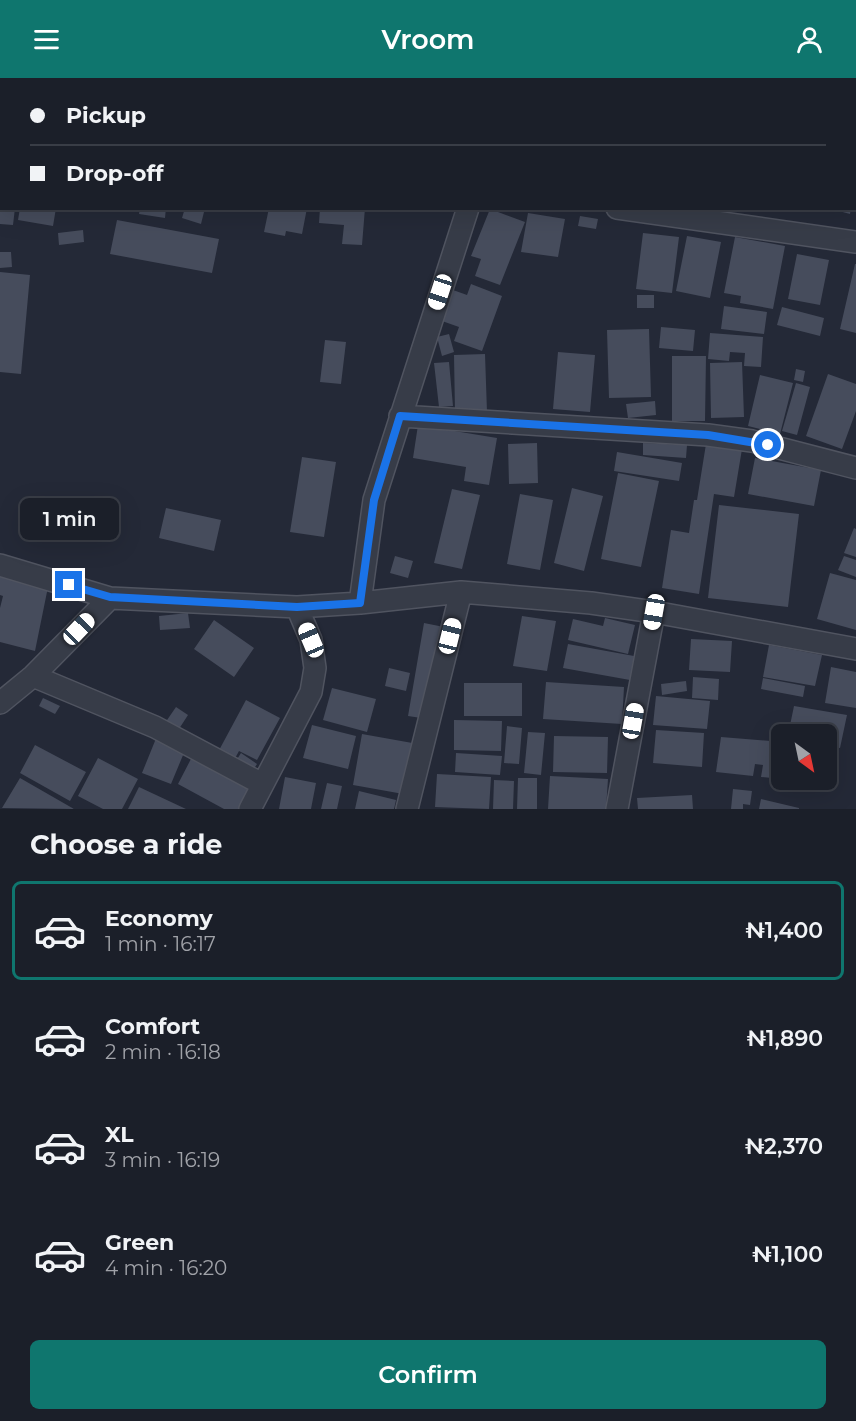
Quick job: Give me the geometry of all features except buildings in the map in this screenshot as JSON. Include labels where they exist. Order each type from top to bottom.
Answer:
[{"type":"street","points":[[360,603],[374,500],[467,210]]},
{"type":"street","points":[[642,210],[721,216],[856,242]]},
{"type":"street","points":[[400,416],[708,435],[752,441],[856,468]]},
{"type":"street","points":[[0,565],[110,597],[297,607],[460,592],[591,603],[654,612],[856,649]]},
{"type":"street","points":[[407,809],[460,592]]},
{"type":"street","points":[[0,703],[33,676],[110,597]]},
{"type":"street","points":[[250,809],[311,692],[315,668],[311,640],[297,607]]},
{"type":"street","points":[[617,809],[654,612]]},
{"type":"street","points":[[33,676],[155,727],[262,784]]},
{"type":"route","points":[[69,585],[110,597],[297,607],[360,603],[374,500],[400,416],[708,435],[768,445]]}]
